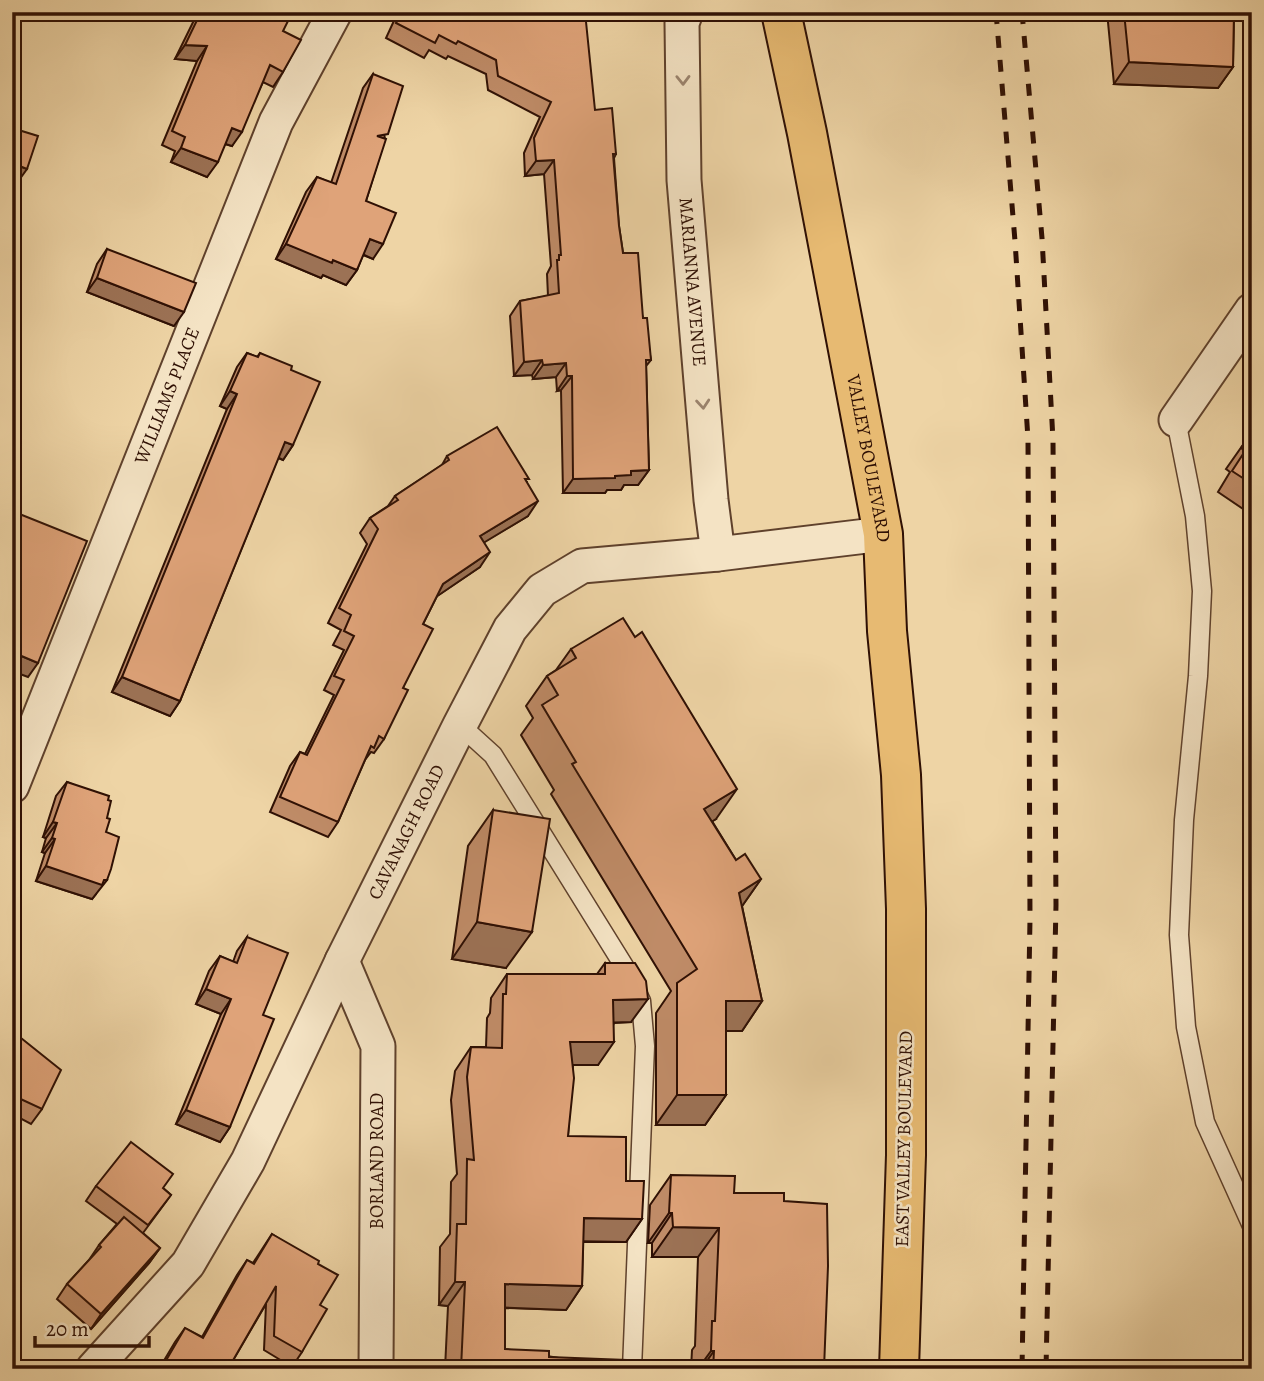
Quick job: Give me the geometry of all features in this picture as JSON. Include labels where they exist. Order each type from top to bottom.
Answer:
[{"type":"main road","name":"VALLEY BOULEVARD","points":[[781,12],[883,534],[887,631],[901,775],[906,909]]},
{"type":"main road","name":"EAST VALLEY BOULEVARD","points":[[899,1369],[906,1155],[906,909]]},
{"type":"street","name":"WILLIAMS PLACE","points":[[12,786],[276,122],[335,12]]},
{"type":"street","name":"MARIANNA AVENUE","points":[[686,12],[682,23],[684,180],[718,554]]},
{"type":"street","points":[[1176,420],[1252,310]]},
{"type":"street","name":"CAVANAGH ROAD","points":[[93,1369],[188,1264],[248,1161],[342,961],[460,725],[510,629],[542,590],[582,566],[718,554],[883,534]]},
{"type":"street","name":"BORLAND ROAD","points":[[342,961],[378,1046],[376,1369]]},
{"type":"lane","points":[[1176,420],[1195,516],[1202,591],[1198,676],[1184,820],[1179,935],[1186,1027],[1205,1122],[1252,1226]]},
{"type":"lane","points":[[460,725],[493,755],[624,966],[641,1001],[645,1046],[632,1369]]},
{"type":"building","points":[[201,12],[275,12],[289,19],[283,31],[301,40],[283,72],[270,65],[242,132],[232,128],[218,162],[181,148],[185,137],[172,131],[207,46],[185,45]]},
{"type":"building","points":[[401,12],[494,12],[500,15],[585,12],[595,110],[612,108],[616,154],[613,154],[623,253],[638,253],[643,318],[647,318],[651,360],[646,360],[649,470],[631,471],[631,475],[615,478],[573,479],[572,376],[567,376],[566,363],[543,365],[542,360],[524,362],[520,301],[559,293],[557,260],[561,255],[554,160],[536,161],[534,138],[551,102],[498,76],[496,60],[458,41],[456,44],[439,35],[435,43],[396,23]]},
{"type":"building","points":[[1124,12],[1234,12],[1233,67],[1129,62]]},
{"type":"building","points":[[373,74],[403,86],[388,134],[377,136],[386,139],[366,201],[396,213],[383,244],[370,239],[357,270],[286,244],[317,177],[336,184]]},
{"type":"building","points":[[12,128],[38,136],[27,169],[12,163]]},
{"type":"building","points":[[107,249],[196,283],[184,312],[97,278]]},
{"type":"building","points":[[247,353],[258,357],[260,353],[292,366],[291,370],[320,382],[293,445],[285,442],[180,701],[122,677],[237,394],[230,391]]},
{"type":"building","points":[[497,427],[529,479],[525,479],[538,501],[480,536],[490,552],[443,584],[423,624],[433,629],[403,688],[408,690],[384,739],[379,736],[374,748],[371,746],[338,822],[280,797],[300,752],[307,755],[344,680],[334,676],[354,636],[344,631],[351,615],[339,608],[378,529],[370,518],[398,500],[395,496],[449,460],[447,456]]},
{"type":"building","points":[[1252,432],[1252,484],[1232,471],[1245,451],[1241,448]]},
{"type":"building","points":[[12,511],[87,541],[38,663],[12,652]]},
{"type":"building","points":[[623,618],[635,637],[642,632],[737,789],[704,809],[736,860],[745,854],[761,879],[739,893],[762,1001],[726,1001],[726,1095],[677,1095],[677,983],[697,969],[572,764],[576,762],[542,705],[558,695],[547,676],[576,658],[571,649]]},
{"type":"building","points":[[67,782],[109,796],[108,800],[111,801],[106,832],[119,837],[111,869],[102,885],[46,866],[55,839],[52,838],[57,823],[53,822]]},
{"type":"building","points":[[493,810],[550,819],[532,932],[477,922]]},
{"type":"building","points":[[247,937],[288,953],[263,1015],[274,1019],[230,1127],[186,1110],[231,999],[206,989],[220,956],[237,963]]},
{"type":"building","points":[[605,963],[635,963],[646,981],[648,999],[613,1000],[614,1042],[570,1042],[574,1078],[568,1136],[626,1137],[626,1181],[644,1181],[642,1219],[584,1218],[582,1286],[505,1284],[505,1349],[549,1351],[549,1357],[626,1360],[625,1369],[461,1369],[465,1282],[455,1282],[457,1224],[466,1224],[467,1159],[474,1160],[467,1077],[471,1047],[502,1048],[503,994],[506,994],[507,974],[605,974]]},
{"type":"building","points":[[21,1038],[61,1070],[42,1109],[12,1095],[12,1055]]},
{"type":"building","points":[[131,1142],[173,1174],[163,1188],[171,1195],[148,1225],[96,1186]]},
{"type":"building","points":[[671,1175],[735,1176],[734,1193],[784,1193],[784,1201],[827,1204],[828,1266],[824,1369],[713,1369],[712,1321],[715,1321],[719,1228],[673,1227],[672,1213],[669,1213]]},
{"type":"building","points":[[124,1217],[160,1248],[101,1314],[67,1284]]},
{"type":"building","points":[[272,1234],[338,1275],[320,1305],[327,1309],[302,1352],[274,1336],[276,1286],[228,1369],[161,1369],[185,1328],[203,1338],[247,1260],[254,1264]]},
{"type":"railway","points":[[996,12],[1028,439],[1030,919],[1022,1369]]},
{"type":"railway","points":[[1022,12],[1042,238],[1053,440],[1056,905],[1046,1369]]}]
